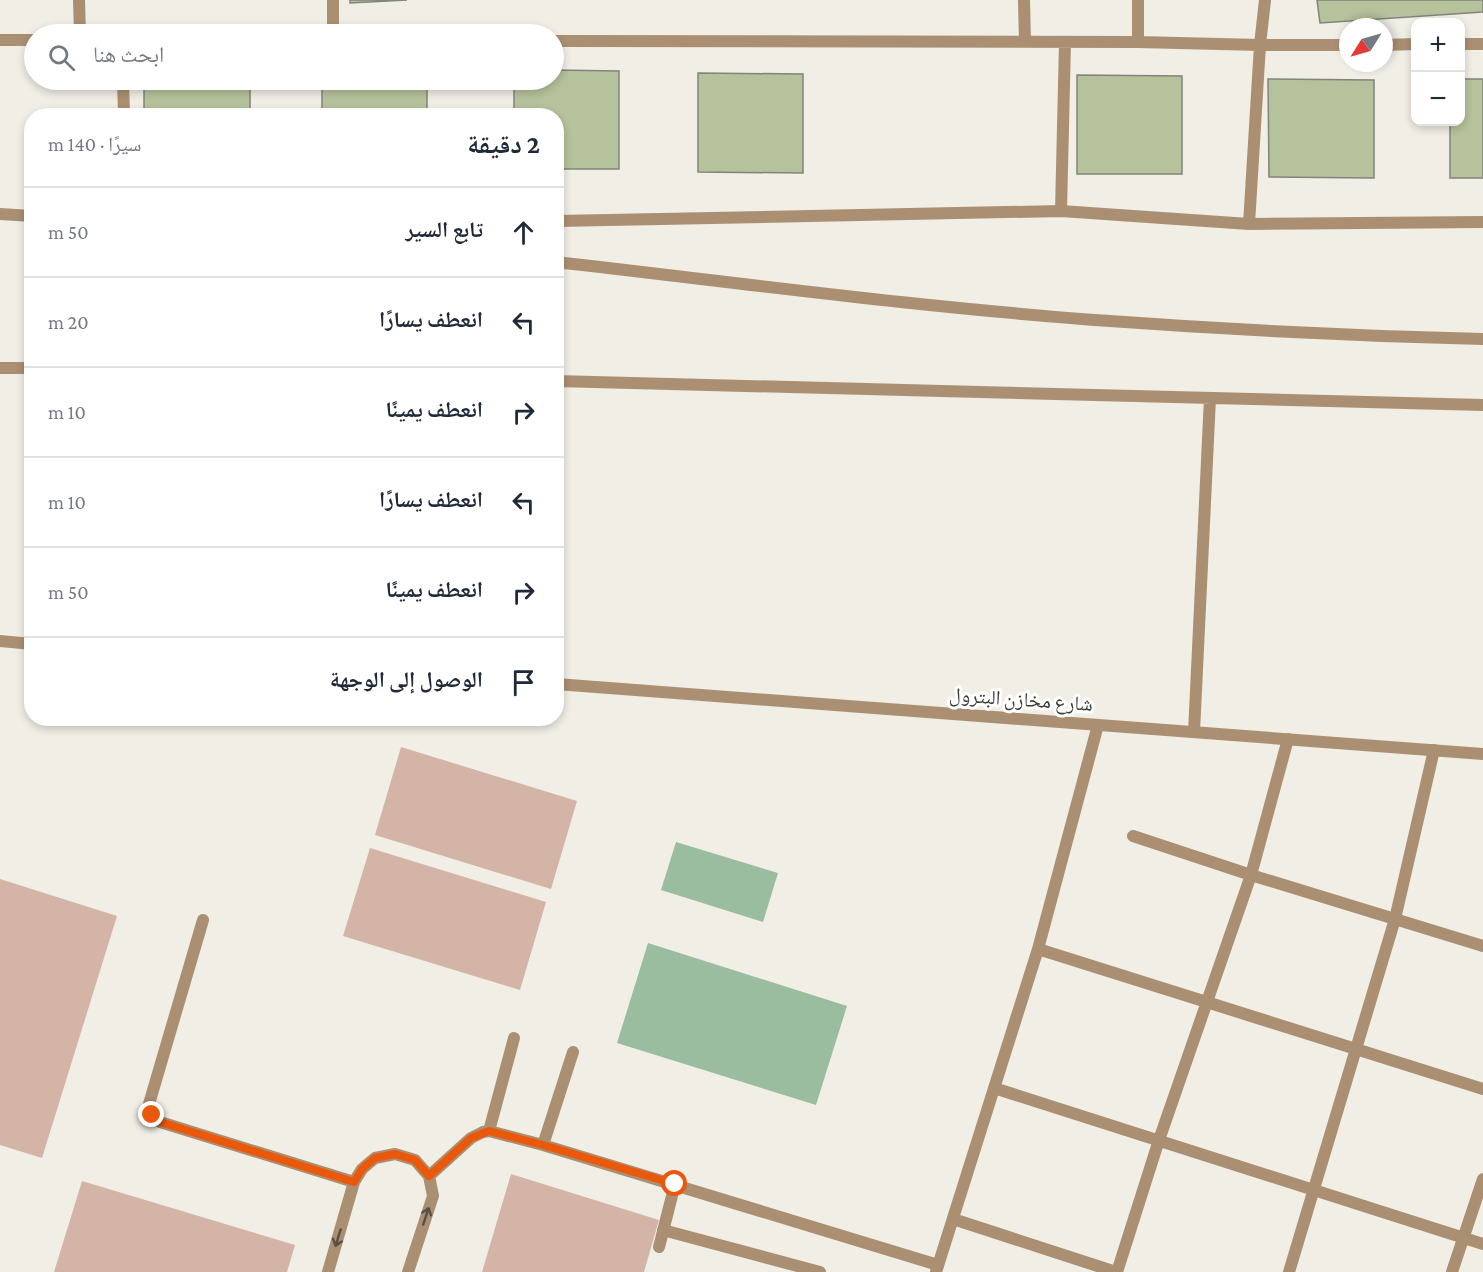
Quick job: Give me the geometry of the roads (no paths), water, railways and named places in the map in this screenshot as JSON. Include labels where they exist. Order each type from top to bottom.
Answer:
[{"type":"street","points":[[79,0],[80,24]]},
{"type":"street","points":[[333,0],[333,24]]},
{"type":"street","points":[[1024,0],[1024,42]]},
{"type":"street","points":[[1138,0],[1138,42]]},
{"type":"street","points":[[1249,224],[1265,0]]},
{"type":"street","points":[[0,40],[24,40]]},
{"type":"street","points":[[564,41],[1138,42],[1339,45]]},
{"type":"street","points":[[1061,211],[1065,42]]},
{"type":"street","points":[[1393,45],[1411,44]]},
{"type":"street","points":[[1465,44],[1483,44]]},
{"type":"street","points":[[123,90],[124,108]]},
{"type":"street","points":[[564,221],[1061,211],[1249,224],[1483,222]]},
{"type":"street","points":[[0,214],[24,216]]},
{"type":"street","points":[[564,263],[924,304],[1108,321],[1284,332],[1483,339]]},
{"type":"street","points":[[0,368],[24,368]]},
{"type":"street","points":[[564,381],[1483,405]]},
{"type":"street","points":[[1194,732],[1210,398]]},
{"type":"street","points":[[0,641],[24,643]]},
{"type":"street","name":"شارع مخازن البترول","points":[[564,685],[1483,754]]},
{"type":"street","points":[[429,1176],[471,1138],[489,1131],[675,1184],[937,1269],[1038,949],[1098,725]]},
{"type":"street","points":[[953,1219],[1117,1272],[1159,1140],[1251,875],[1288,739]]},
{"type":"street","points":[[1289,1272],[1395,920],[1434,750]]},
{"type":"street","points":[[1133,836],[1251,875],[1483,946]]},
{"type":"street","points":[[203,920],[149,1104],[152,1115],[160,1122],[354,1182]]},
{"type":"street","points":[[1038,949],[1483,1089]]},
{"type":"street","points":[[489,1131],[514,1038]]},
{"type":"street","points":[[543,1145],[573,1052]]},
{"type":"street","points":[[994,1088],[1483,1244]]},
{"type":"street","points":[[328,1272],[354,1182],[362,1169],[375,1158],[395,1154],[415,1160],[429,1176],[433,1196],[408,1272]]},
{"type":"street","points":[[1452,1272],[1483,1179]]},
{"type":"street","points":[[659,1247],[675,1184]]},
{"type":"street","points":[[663,1230],[820,1272]]}]
